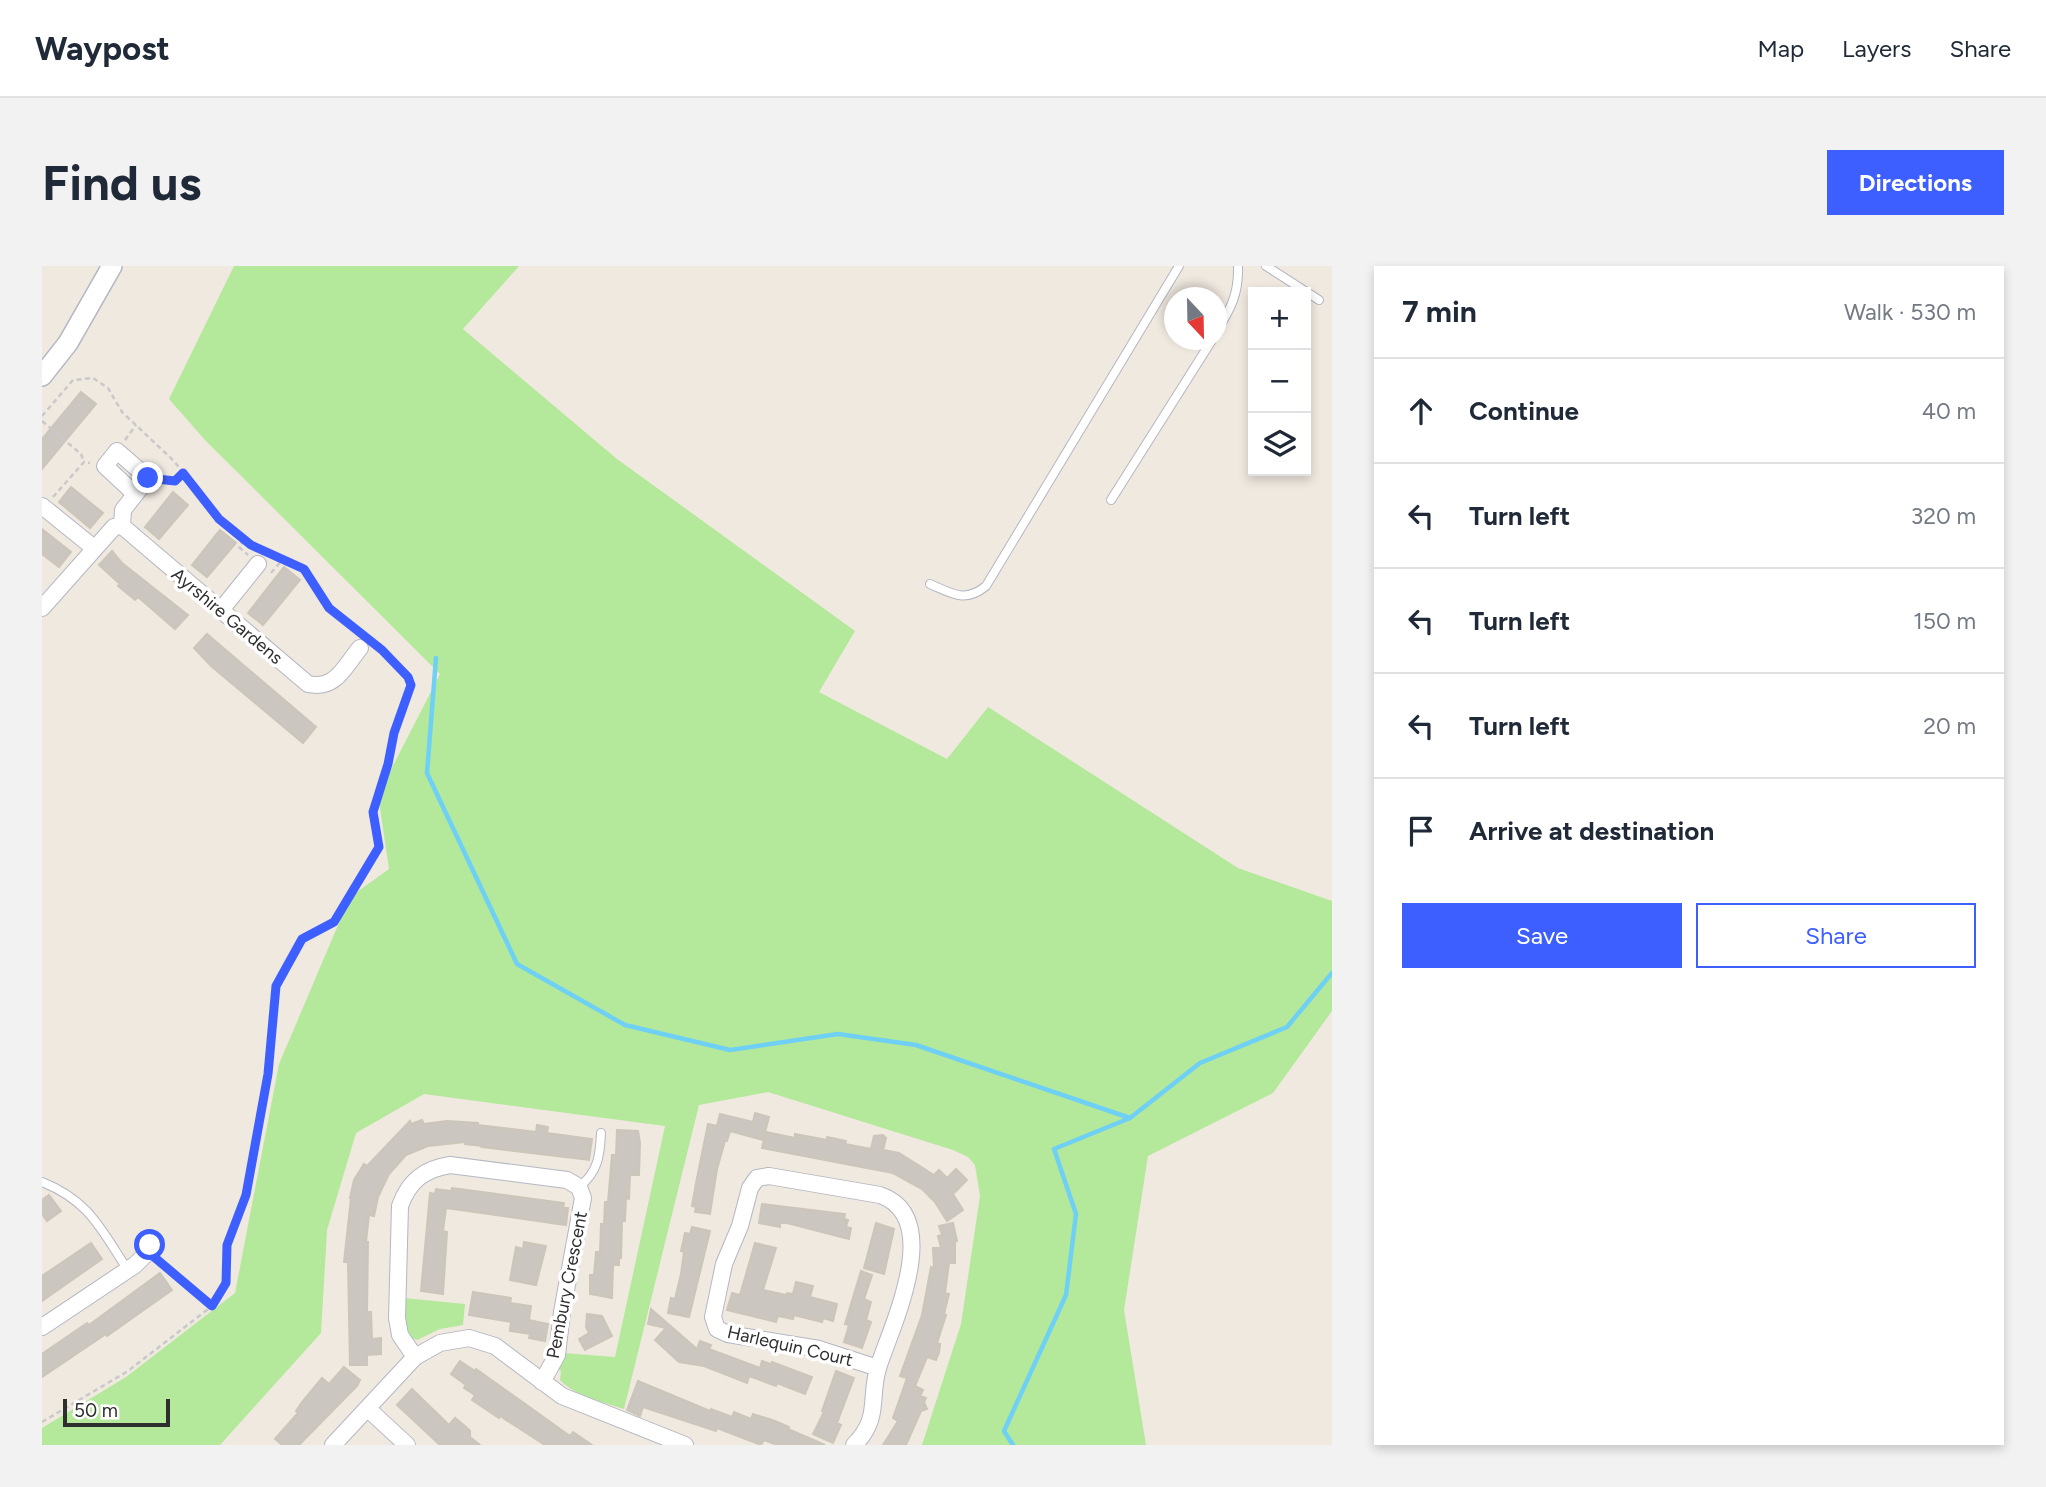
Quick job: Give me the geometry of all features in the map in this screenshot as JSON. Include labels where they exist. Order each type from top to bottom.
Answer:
[{"type":"street","points":[[42,376],[68,343],[112,266]]},
{"type":"street","points":[[42,608],[114,527],[122,526],[123,510],[148,478],[117,451],[105,466],[135,494]]},
{"type":"street","points":[[43,507],[94,548]]},
{"type":"street","name":"Ayrshire Gardens","points":[[122,526],[307,684],[320,687],[332,683],[365,642]]},
{"type":"street","points":[[221,610],[258,564]]},
{"type":"street","name":"Pembury Crescent","points":[[415,1357],[400,1335],[397,1318],[400,1206],[405,1191],[414,1180],[436,1167],[450,1165],[567,1180],[579,1187],[583,1198],[562,1312],[560,1340],[552,1367],[542,1381]]},
{"type":"street","name":"Harlequin Court","points":[[854,1445],[864,1435],[872,1420],[878,1368],[899,1307],[912,1255],[912,1235],[904,1214],[890,1198],[769,1176],[757,1178],[750,1188],[740,1226],[724,1264],[713,1317],[717,1329],[740,1337],[819,1349],[878,1368]]},
{"type":"street","points":[[42,1327],[128,1270],[148,1248]]},
{"type":"street","points":[[333,1445],[415,1357],[440,1342],[461,1339],[481,1340],[495,1346],[562,1396],[685,1445]]},
{"type":"street","points":[[368,1409],[407,1445]]},
{"type":"lane","points":[[930,584],[959,596],[975,595],[986,586],[1179,266]]},
{"type":"lane","points":[[1227,315],[1233,305],[1238,286],[1238,266]]},
{"type":"lane","points":[[1266,266],[1320,300]]},
{"type":"lane","points":[[1111,500],[1206,350]]},
{"type":"lane","name":"Pembury Crescent","points":[[579,1187],[597,1167],[601,1133]]},
{"type":"lane","points":[[42,1182],[62,1190],[80,1202],[106,1233],[128,1270]]},
{"type":"path","points":[[42,416],[73,380],[93,378],[108,388],[122,412],[174,461],[219,519],[251,545],[304,569],[329,608],[408,677],[411,685],[394,733],[388,764],[373,812],[379,847],[334,922],[302,939],[276,986],[268,1074],[246,1195],[227,1245],[226,1283],[212,1306],[128,1371],[42,1422]]},
{"type":"path","points":[[42,421],[81,454],[84,462]]},
{"type":"path","points":[[84,462],[105,466]]},
{"type":"path","points":[[43,507],[84,462]]},
{"type":"path","points":[[148,478],[175,481],[183,473]]},
{"type":"path","points":[[148,1248],[212,1306]]},
{"type":"green space","points":[[234,266],[519,266],[463,329],[617,459],[855,631],[819,692],[947,759],[988,707],[1238,868],[1332,901],[1332,1011],[1273,1093],[1148,1156],[1124,1310],[1146,1445],[922,1445],[961,1324],[980,1196],[975,1165],[968,1157],[953,1150],[768,1092],[699,1105],[624,1409],[590,1398],[566,1386],[560,1380],[561,1371],[557,1368],[563,1353],[615,1357],[665,1126],[424,1094],[356,1133],[327,1230],[321,1333],[220,1445],[42,1445],[42,1428],[126,1377],[235,1293],[279,1064],[350,897],[389,869],[378,795],[440,674],[205,440],[169,399]]},
{"type":"green space","points":[[404,1298],[465,1304],[463,1325],[440,1329],[417,1340],[410,1340],[404,1325]]},
{"type":"building","points":[[81,392],[96,404],[42,469],[42,439]]},
{"type":"building","points":[[71,487],[103,513],[90,528],[59,502]]},
{"type":"building","points":[[173,492],[188,505],[159,539],[145,527]]},
{"type":"building","points":[[42,529],[71,552],[59,567],[42,554]]},
{"type":"building","points":[[220,530],[236,543],[207,577],[192,565]]},
{"type":"building","points":[[112,551],[122,563],[188,615],[175,629],[138,597],[135,600],[118,586],[120,584],[99,565]]},
{"type":"building","points":[[284,567],[300,580],[263,625],[248,613]]},
{"type":"building","points":[[207,634],[316,727],[303,743],[211,666],[194,648]]},
{"type":"building","points":[[755,1113],[769,1117],[763,1140],[730,1131],[717,1169],[710,1214],[695,1212],[696,1207],[692,1206],[708,1124],[717,1126],[720,1114],[753,1122]]},
{"type":"building","points":[[422,1120],[424,1124],[447,1121],[478,1123],[536,1132],[537,1125],[548,1127],[547,1133],[592,1139],[589,1160],[482,1147],[465,1142],[428,1146],[406,1155],[389,1174],[378,1197],[374,1216],[369,1215],[366,1242],[367,1312],[371,1312],[372,1339],[381,1338],[381,1354],[367,1355],[367,1365],[350,1365],[348,1262],[344,1262],[354,1180],[364,1164],[367,1166],[410,1121],[411,1124]]},
{"type":"building","points":[[617,1130],[638,1131],[640,1143],[639,1175],[630,1175],[629,1199],[626,1198],[625,1221],[622,1221],[621,1258],[619,1265],[613,1265],[612,1298],[590,1294],[590,1275],[594,1275],[596,1252],[600,1252],[601,1224],[604,1224],[605,1202],[608,1202],[612,1155],[616,1155]]},
{"type":"building","points":[[766,1132],[795,1138],[795,1134],[827,1140],[827,1137],[871,1149],[874,1136],[883,1135],[886,1138],[883,1150],[899,1153],[934,1175],[939,1170],[947,1178],[956,1169],[967,1180],[953,1194],[963,1210],[947,1221],[935,1202],[922,1189],[893,1173],[762,1148]]},
{"type":"building","points":[[452,1188],[564,1203],[563,1208],[568,1208],[566,1225],[446,1208],[443,1231],[447,1232],[443,1294],[421,1291],[430,1193],[435,1194],[436,1189],[451,1191]]},
{"type":"building","points":[[49,1195],[61,1211],[47,1221],[42,1214],[42,1200]]},
{"type":"building","points":[[762,1204],[845,1214],[844,1219],[848,1220],[846,1227],[851,1228],[849,1239],[787,1223],[780,1223],[780,1227],[759,1223]]},
{"type":"building","points":[[876,1223],[894,1229],[884,1274],[864,1268]]},
{"type":"building","points":[[953,1223],[957,1241],[955,1263],[949,1263],[945,1293],[949,1294],[937,1343],[940,1344],[939,1353],[936,1360],[927,1357],[915,1386],[923,1390],[920,1396],[926,1398],[924,1402],[927,1409],[921,1411],[906,1445],[883,1445],[898,1421],[893,1418],[907,1378],[900,1376],[922,1315],[931,1267],[934,1268],[933,1248],[941,1248],[938,1236],[942,1235],[939,1226]]},
{"type":"building","points":[[692,1227],[710,1231],[689,1317],[668,1313],[671,1298],[675,1299],[681,1274],[684,1252],[681,1251],[685,1233],[690,1234]]},
{"type":"building","points":[[524,1242],[546,1246],[536,1285],[510,1280],[516,1247],[523,1249]]},
{"type":"building","points":[[91,1243],[102,1259],[42,1301],[42,1276]]},
{"type":"building","points":[[755,1243],[776,1248],[763,1290],[786,1295],[793,1294],[796,1282],[813,1286],[810,1297],[837,1304],[833,1321],[823,1318],[822,1322],[794,1315],[793,1319],[778,1316],[776,1322],[727,1310],[732,1293],[740,1295]]},
{"type":"building","points":[[861,1271],[872,1275],[864,1299],[871,1302],[866,1320],[871,1322],[862,1348],[844,1342],[849,1325],[845,1324]]},
{"type":"building","points":[[160,1273],[172,1290],[42,1377],[42,1354],[87,1323],[89,1325]]},
{"type":"building","points":[[473,1292],[511,1298],[510,1303],[531,1306],[529,1320],[548,1324],[545,1341],[529,1338],[530,1334],[510,1331],[511,1322],[469,1315]]},
{"type":"building","points":[[651,1309],[697,1349],[700,1341],[711,1345],[709,1349],[760,1368],[762,1361],[772,1362],[812,1377],[805,1394],[777,1383],[776,1386],[749,1376],[747,1383],[704,1366],[679,1362],[655,1340],[666,1328],[648,1324]]},
{"type":"building","points":[[587,1314],[602,1316],[612,1336],[585,1350],[579,1339],[589,1333],[586,1327]]},
{"type":"building","points":[[460,1361],[475,1371],[476,1369],[570,1436],[573,1432],[592,1445],[545,1445],[500,1416],[499,1418],[472,1400],[475,1395],[451,1374]]},
{"type":"building","points":[[344,1367],[360,1380],[357,1386],[299,1445],[282,1445],[275,1439],[298,1413],[296,1411],[302,1402],[322,1378],[329,1384]]},
{"type":"building","points":[[836,1371],[854,1378],[837,1423],[841,1425],[833,1443],[813,1434],[824,1412],[822,1411]]},
{"type":"building","points":[[638,1381],[710,1411],[711,1409],[732,1417],[734,1412],[751,1419],[753,1414],[775,1421],[825,1445],[777,1445],[764,1440],[761,1445],[717,1428],[716,1431],[643,1407],[640,1416],[627,1410]]},
{"type":"building","points":[[412,1389],[449,1425],[455,1418],[466,1427],[470,1431],[470,1437],[480,1445],[440,1445],[397,1405]]},
{"type":"waterway","points":[[436,658],[427,773],[517,964],[625,1025],[730,1050],[838,1034],[916,1045],[1130,1118],[1054,1149],[1076,1214],[1066,1295],[1004,1431],[1013,1445]]},
{"type":"waterway","points":[[1130,1118],[1200,1063],[1287,1027],[1332,973]]},
{"type":"route","points":[[148,478],[175,481],[183,473],[219,519],[251,545],[304,569],[329,608],[382,650],[408,677],[411,685],[394,733],[388,764],[373,812],[379,847],[334,922],[302,939],[276,986],[268,1074],[246,1195],[227,1245],[226,1283],[212,1306],[147,1251],[150,1245]]}]
